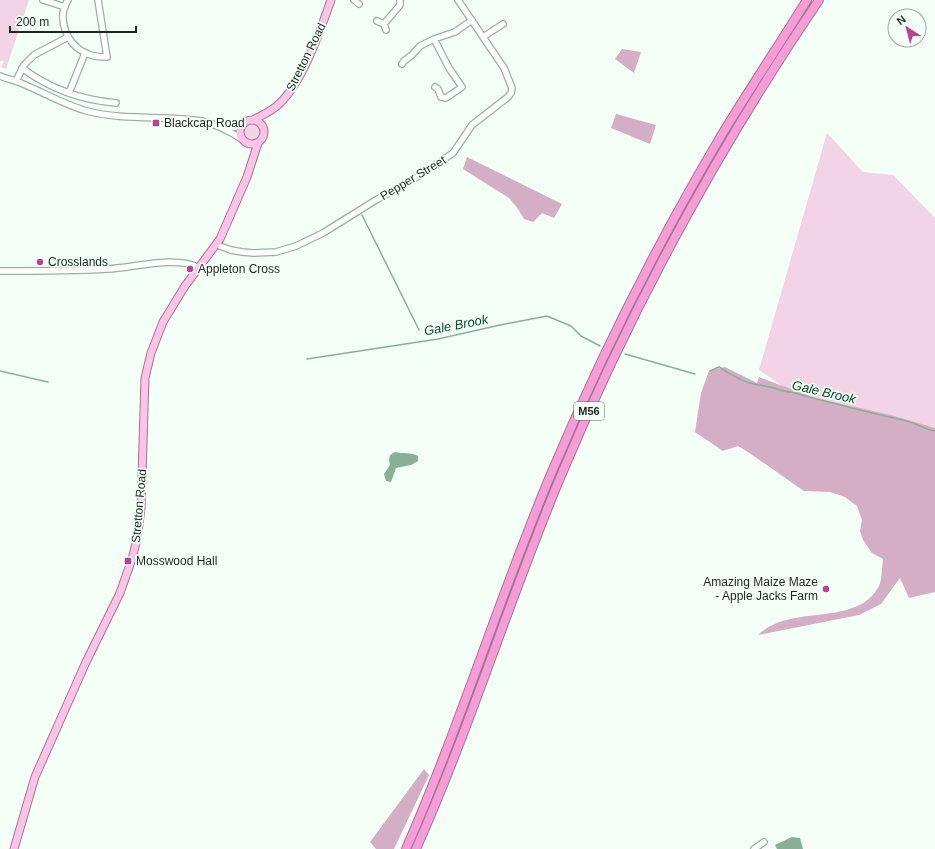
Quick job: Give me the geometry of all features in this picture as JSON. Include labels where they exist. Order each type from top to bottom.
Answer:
[{"type":"highway","name":"M56","points":[[406,849],[448,748],[525,538],[577,414],[610,344],[645,273],[717,144],[808,0]]},
{"type":"highway","name":"M56","points":[[416,849],[430,819],[467,725],[537,533],[586,418],[619,347],[678,233],[716,165],[756,97],[819,0]]},
{"type":"main road","name":"Stretton Road","points":[[263,127],[273,110],[286,97],[293,87],[313,46],[331,0]]},
{"type":"main road","name":"Stretton Road","points":[[253,120],[273,110]]},
{"type":"main road","points":[[253,120],[259,122],[263,127],[264,135],[258,143],[250,144],[245,141],[241,134],[244,124],[253,120]]},
{"type":"main road","name":"Stretton Road","points":[[245,141],[250,151],[251,166]]},
{"type":"main road","name":"Stretton Road","points":[[14,849],[35,777],[86,662],[120,593],[132,559],[137,539],[141,508],[144,400],[148,363],[154,343],[168,313],[185,286],[217,245],[244,187],[258,143]]},
{"type":"street","points":[[43,0],[64,7]]},
{"type":"street","points":[[68,0],[64,7],[62,19],[68,36],[77,48],[85,53],[93,56],[107,56],[98,0]]},
{"type":"street","points":[[384,24],[400,5],[400,0]]},
{"type":"street","name":"Pepper Street","points":[[217,245],[231,250],[254,253],[276,252],[287,249],[307,241],[337,225],[376,200],[417,177],[453,153],[472,124],[508,97],[512,88],[504,68],[472,20],[462,1]]},
{"type":"street","points":[[402,65],[404,60],[412,55],[420,46],[434,39],[455,32],[472,20]]},
{"type":"street","points":[[377,21],[384,24],[386,30]]},
{"type":"street","points":[[484,37],[503,22]]},
{"type":"street","points":[[16,81],[26,62],[37,52],[68,36]]},
{"type":"street","points":[[434,39],[449,68],[462,87],[445,100],[440,97],[436,87]]},
{"type":"street","points":[[69,93],[85,53]]},
{"type":"street","points":[[22,68],[44,82],[84,99],[116,103]]},
{"type":"street","points":[[0,76],[16,81],[88,111],[125,118],[203,121],[222,127],[245,141]]},
{"type":"street","points":[[222,127],[234,127],[244,124]]},
{"type":"street","points":[[0,271],[106,270],[174,262],[193,265],[199,268]]},
{"type":"street","points":[[754,849],[764,842]]},
{"type":"shaded area","points":[[0,0],[29,0],[6,69],[1,67],[4,61],[0,61]]},
{"type":"shaded area","points":[[622,49],[641,52],[634,73],[615,59]]},
{"type":"shaded area","points":[[616,114],[656,125],[650,144],[611,128]]},
{"type":"shaded area","points":[[248,124],[256,124],[261,129],[259,140],[256,142],[248,142],[243,137],[243,129]]},
{"type":"shaded area","points":[[827,133],[863,172],[893,175],[935,218],[935,428],[791,392],[759,370]]},
{"type":"shaded area","points":[[467,157],[562,204],[554,218],[542,213],[533,222],[524,219],[509,198],[463,169]]},
{"type":"shaded area","points":[[725,367],[757,383],[759,377],[815,398],[891,415],[935,428],[935,592],[909,598],[900,578],[881,604],[859,615],[758,635],[772,625],[788,620],[840,612],[855,607],[869,599],[879,586],[883,559],[872,553],[863,540],[860,531],[862,520],[857,506],[845,497],[830,492],[804,491],[738,446],[723,451],[695,432],[701,393],[709,371]]},
{"type":"shaded area","points":[[395,452],[418,456],[418,461],[411,465],[396,468],[391,482],[386,481],[384,474],[390,465],[390,455]]},
{"type":"shaded area","points":[[424,769],[429,775],[394,849],[376,849],[370,842]]},
{"type":"shaded area","points":[[792,837],[800,838],[803,849],[777,849],[775,845]]},
{"type":"waterway","points":[[362,215],[419,330]]},
{"type":"waterway","name":"Gale Brook","points":[[307,359],[438,339],[547,316],[571,326],[581,336],[600,346]]},
{"type":"waterway","name":"Gale Brook","points":[[625,354],[695,374]]},
{"type":"waterway","name":"Gale Brook","points":[[710,371],[719,367],[746,382],[907,421],[935,431]]},
{"type":"waterway","points":[[0,371],[48,382]]},
{"type":"place","name":"Blackcap Road","points":[[156,123]]},
{"type":"place","name":"Crosslands","points":[[40,262]]},
{"type":"place","name":"Appleton Cross","points":[[190,269]]},
{"type":"place","name":"Mosswood Hall","points":[[128,561]]},
{"type":"place","name":"Amazing Maize Maze - Apple Jacks Farm","points":[[826,589]]}]
